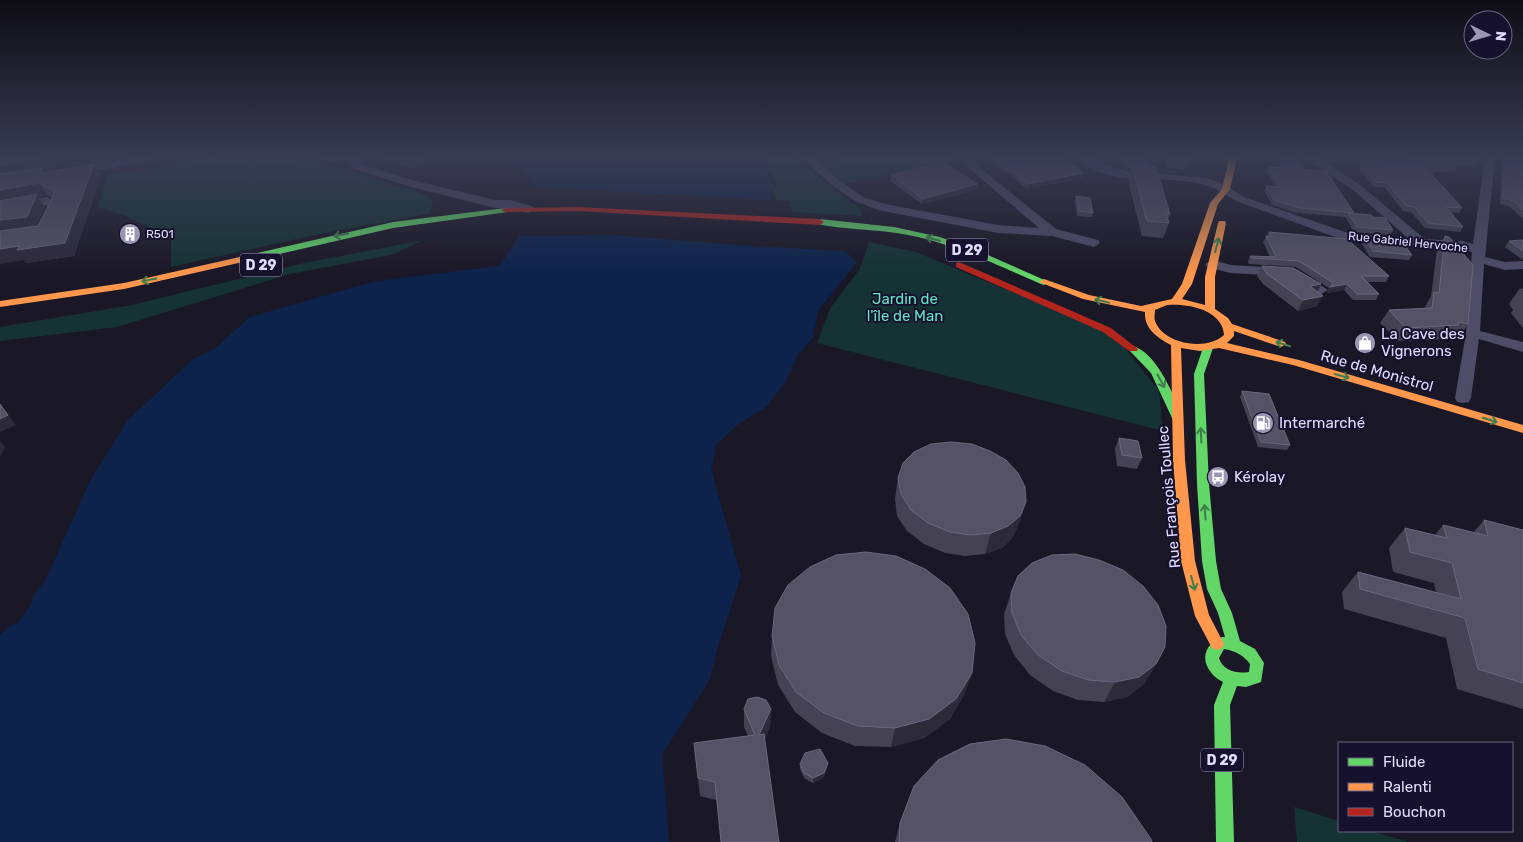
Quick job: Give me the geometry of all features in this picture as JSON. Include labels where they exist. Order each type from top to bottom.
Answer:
[{"type":"main road","points":[[1174,302],[1187,284],[1214,202],[1219,197]]},
{"type":"main road","points":[[1210,310],[1208,289],[1212,264],[1226,209],[1225,197]]},
{"type":"main road","name":"D 29","points":[[0,304],[112,288],[380,227],[463,214],[525,214],[778,224],[838,223],[906,232],[932,238],[986,257],[1077,295],[1108,303],[1150,309]]},
{"type":"main road","name":"D 29","points":[[0,314],[119,297],[386,235],[525,214]]},
{"type":"main road","name":"D 29","points":[[778,224],[894,242]]},
{"type":"main road","name":"D 29","points":[[1104,313],[1050,297],[983,268],[947,257],[1108,330],[1136,351],[1154,368],[1164,385],[1177,417]]},
{"type":"main road","points":[[1138,323],[1152,327],[1164,338],[1195,347],[1208,348],[1221,345],[1228,340],[1230,333],[1228,326],[1221,317],[1210,310],[1197,305],[1174,302],[1162,303],[1150,309],[1148,315],[1152,327]]},
{"type":"main road","points":[[1228,326],[1296,348]]},
{"type":"main road","name":"Rue François Toullec","points":[[1176,343],[1177,417],[1188,560],[1202,616],[1217,644]]},
{"type":"main road","name":"Rue de Monistrol","points":[[1221,345],[1295,362],[1523,429]]},
{"type":"main road","points":[[1208,348],[1199,374],[1208,561],[1214,589],[1234,644]]},
{"type":"main road","points":[[1225,642],[1234,644],[1249,653],[1256,661],[1258,670],[1256,676],[1250,681],[1232,680],[1221,673],[1213,664],[1210,654],[1217,644],[1225,642]]},
{"type":"main road","name":"D 29","points":[[1225,842],[1222,705],[1232,680]]},
{"type":"street","points":[[467,197],[495,204],[510,204],[525,214]]},
{"type":"street","points":[[856,197],[882,207],[998,229],[1052,232],[1094,243]]},
{"type":"street","points":[[1010,197],[1052,232]]},
{"type":"street","name":"Rue Gabriel Hervoche","points":[[1237,197],[1346,236],[1462,246],[1505,266],[1523,265]]},
{"type":"street","points":[[1368,197],[1421,242]]},
{"type":"street","points":[[1463,398],[1473,334],[1485,197]]},
{"type":"street","points":[[0,208],[47,202],[55,205],[45,227]]},
{"type":"street","points":[[1212,264],[1230,269],[1294,273],[1321,290]]},
{"type":"street","points":[[1473,334],[1523,347]]},
{"type":"green space","points":[[101,197],[428,197],[433,202],[429,214],[324,233],[171,267],[171,238],[126,216],[98,207]]},
{"type":"green space","points":[[775,197],[845,197],[860,207],[862,216],[792,212],[789,201],[776,200]]},
{"type":"green space","points":[[424,240],[391,255],[290,274],[117,327],[0,341],[0,327],[132,305],[304,263]]},
{"type":"green space","name":"Jardin de l'île de Man","points":[[869,242],[916,252],[1100,329],[1121,343],[1159,391],[1163,431],[817,343],[831,307],[860,269]]},
{"type":"green space","points":[[1294,807],[1338,821],[1338,832],[1374,832],[1409,842],[1297,842]]},
{"type":"water","points":[[724,197],[773,197],[773,200]]},
{"type":"water","points":[[613,235],[845,251],[857,262],[818,311],[813,338],[797,356],[787,380],[767,406],[735,427],[716,445],[711,469],[741,576],[717,650],[710,679],[662,755],[669,842],[0,842],[0,635],[8,627],[17,623],[31,606],[34,594],[46,579],[90,481],[127,421],[193,359],[214,349],[250,317],[376,281],[499,266],[520,236]]},
{"type":"building","points":[[20,197],[36,197],[27,217],[0,220],[0,201]]},
{"type":"building","points":[[52,197],[82,197],[65,243],[17,250],[19,246],[0,249],[0,231],[38,226]]},
{"type":"building","points":[[1076,197],[1090,198],[1093,213],[1079,211]]},
{"type":"building","points":[[1141,197],[1165,197],[1170,214],[1166,214],[1169,223],[1147,221]]},
{"type":"building","points":[[1272,197],[1344,197],[1354,213],[1299,208],[1274,200]]},
{"type":"building","points":[[1399,197],[1452,197],[1462,208],[1446,207],[1463,227],[1428,223],[1414,207],[1406,206]]},
{"type":"building","points":[[1523,197],[1523,210],[1514,201],[1503,198]]},
{"type":"building","points":[[1348,213],[1385,218],[1393,230],[1357,227]]},
{"type":"building","points":[[1269,232],[1347,239],[1389,276],[1361,276],[1379,294],[1357,294],[1347,284],[1330,287],[1333,285],[1332,282],[1299,261],[1252,258],[1250,256],[1276,257],[1266,236],[1271,237]]},
{"type":"building","points":[[1445,236],[1449,237],[1473,265],[1468,324],[1459,322],[1458,325],[1406,328],[1389,310],[1432,308],[1434,292],[1439,293]]},
{"type":"building","points":[[1365,239],[1402,242],[1412,255],[1373,251]]},
{"type":"building","points":[[1523,240],[1523,251],[1509,241]]},
{"type":"building","points":[[1262,266],[1293,268],[1321,284],[1310,286],[1323,296],[1303,300],[1267,274]]},
{"type":"building","name":"Intermarché","points":[[1242,391],[1269,394],[1290,445],[1261,442]]},
{"type":"building","points":[[0,404],[8,415],[0,419]]},
{"type":"building","points":[[1119,438],[1138,441],[1142,458],[1122,455]]},
{"type":"building","points":[[951,442],[972,444],[990,451],[1006,460],[1018,473],[1025,487],[1026,502],[1020,516],[1008,526],[991,533],[971,535],[950,532],[928,523],[911,510],[901,494],[898,478],[903,463],[914,452],[931,444]]},
{"type":"building","points":[[1484,520],[1523,530],[1523,683],[1478,669],[1465,618],[1360,589],[1358,572],[1461,599],[1452,563],[1410,552],[1405,528],[1447,538],[1443,525],[1488,536]]},
{"type":"building","points":[[866,552],[896,556],[925,569],[950,588],[968,614],[975,643],[972,673],[956,699],[929,719],[895,728],[858,726],[824,713],[796,692],[779,665],[772,636],[775,608],[788,585],[810,567],[836,555]]},
{"type":"building","points":[[1075,554],[1099,560],[1123,570],[1143,586],[1158,605],[1166,626],[1165,647],[1156,664],[1139,677],[1115,682],[1088,680],[1062,671],[1038,655],[1021,635],[1012,613],[1011,593],[1018,576],[1032,563],[1052,555]]},
{"type":"building","points":[[757,697],[766,700],[771,709],[759,735],[764,734],[779,842],[721,842],[715,782],[698,778],[694,743],[755,735],[744,709],[748,699]]},
{"type":"building","points":[[1006,739],[1045,746],[1085,765],[1122,797],[1152,842],[899,842],[900,823],[914,786],[938,760],[970,744]]},
{"type":"building","points":[[820,749],[828,763],[824,773],[813,778],[804,773],[800,764],[805,753]]},
{"type":"traffic: fast","points":[[253,257],[393,225],[505,210]]},
{"type":"traffic: fast","points":[[820,222],[864,226],[923,235],[978,253],[1044,282]]},
{"type":"traffic: fast","points":[[1208,348],[1199,374],[1203,484],[1209,561],[1214,589],[1225,613],[1234,644]]},
{"type":"traffic: fast","points":[[1133,349],[1155,371],[1165,388],[1177,417]]},
{"type":"traffic: fast","points":[[1221,643],[1232,644],[1250,654],[1257,663],[1256,677],[1246,680],[1236,679],[1227,677],[1219,672],[1212,658],[1214,650],[1221,643]]},
{"type":"traffic: fast","points":[[1225,842],[1222,705],[1232,679]]},
{"type":"traffic: slow","points":[[1175,302],[1187,284],[1214,203],[1219,197]]},
{"type":"traffic: slow","points":[[1210,310],[1210,277],[1222,223]]},
{"type":"traffic: slow","points":[[0,304],[124,286],[253,257]]},
{"type":"traffic: slow","points":[[1044,282],[1086,297],[1141,309],[1171,302],[1199,306],[1209,309],[1225,320],[1229,328],[1229,336],[1222,343],[1212,347],[1200,348],[1175,343],[1155,330],[1150,321],[1150,309]]},
{"type":"traffic: slow","points":[[1228,326],[1281,344]]},
{"type":"traffic: slow","points":[[1176,343],[1179,460],[1188,561],[1202,616],[1217,644]]},
{"type":"traffic: slow","points":[[1221,345],[1295,362],[1523,429]]},
{"type":"traffic: jam","points":[[505,210],[578,209],[820,222]]},
{"type":"traffic: jam","points":[[959,265],[1107,330],[1133,349]]},
{"type":"place","name":"R501","points":[[130,234]]},
{"type":"place","name":"La Cave des Vignerons","points":[[1365,343]]},
{"type":"place","name":"Intermarché","points":[[1263,423]]},
{"type":"place","name":"Kérolay","points":[[1218,477]]}]
